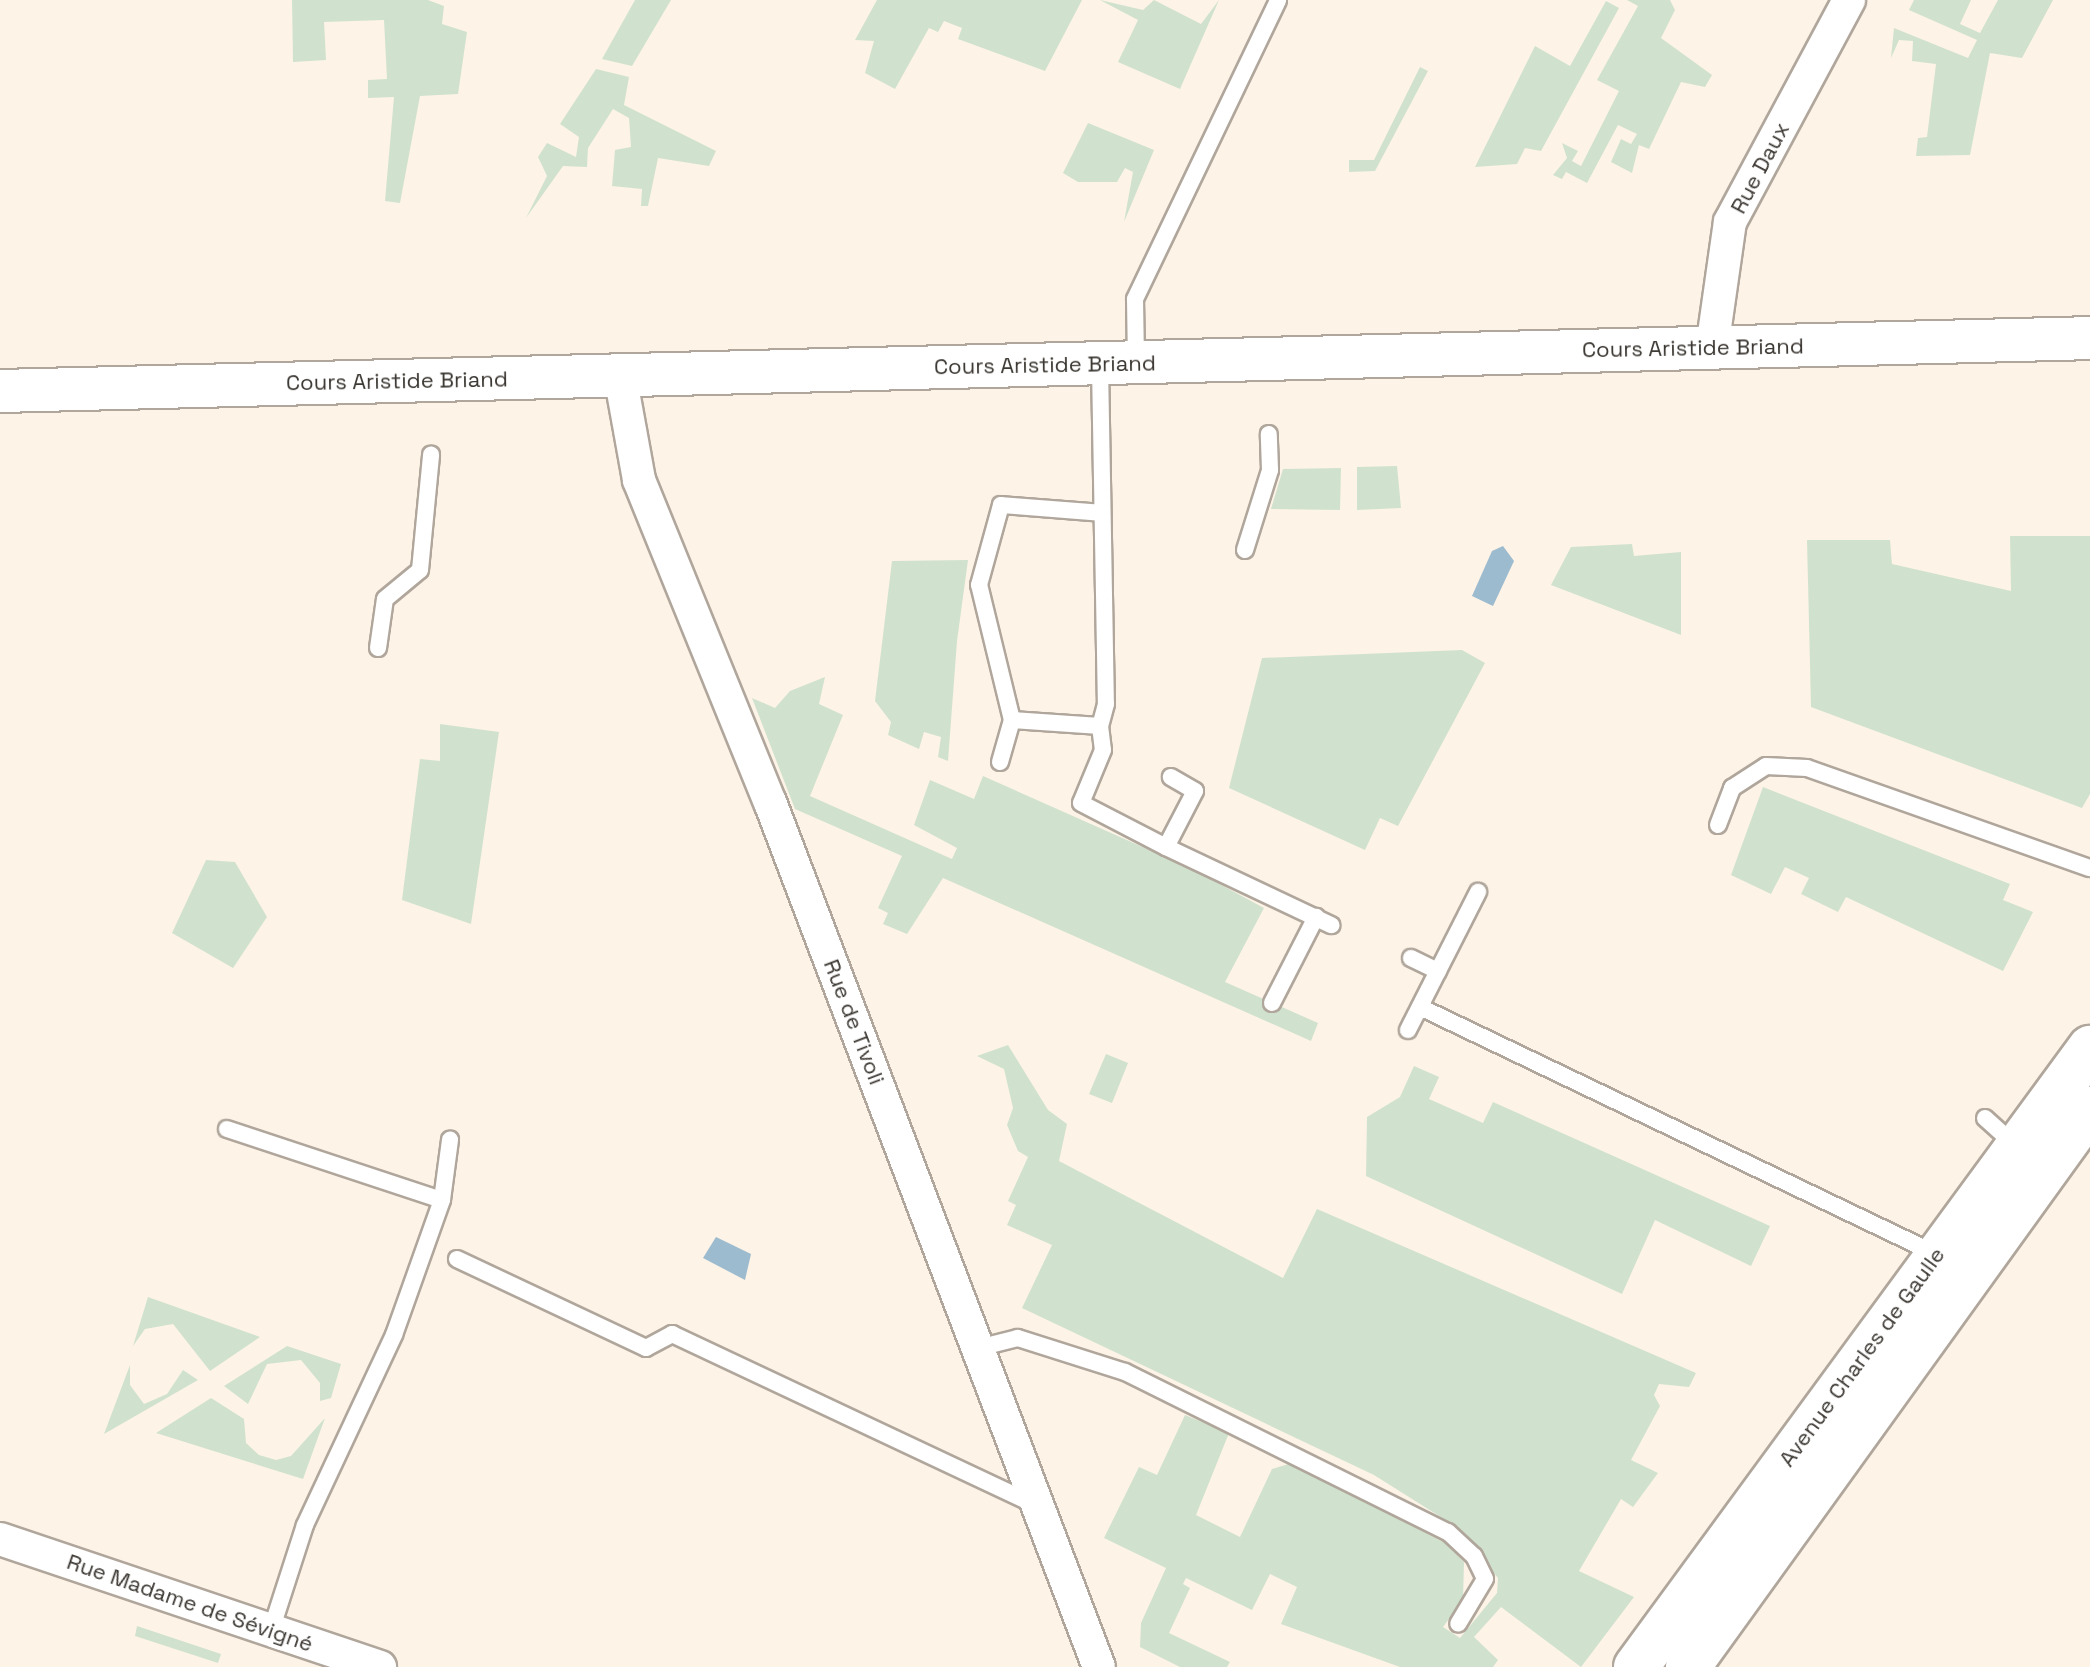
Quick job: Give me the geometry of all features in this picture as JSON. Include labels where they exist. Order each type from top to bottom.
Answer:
[{"type":"main road","name":"Avenue Charles de Gaulle","points":[[1636,1667],[2090,1048]]},
{"type":"main road","name":"Avenue Charles de Gaulle","points":[[1688,1667],[2090,1109]]},
{"type":"street","name":"Rue Daux","points":[[1712,348],[1719,270],[1730,222],[1849,0]]},
{"type":"street","name":"Cours Aristide Briand","points":[[0,391],[2090,338]]},
{"type":"street","name":"Rue de Tivoli","points":[[620,375],[629,450],[1099,1667]]},
{"type":"street","name":"Rue Madame de Sévigné","points":[[0,1539],[380,1667]]},
{"type":"lane","points":[[1272,1003],[1324,921],[1166,847],[1081,803],[1103,750],[1100,726],[1106,704],[1102,513],[1118,363],[1135,299],[1278,0]]},
{"type":"lane","points":[[1245,550],[1270,470],[1269,434]]},
{"type":"lane","points":[[378,648],[385,599],[420,570],[431,455]]},
{"type":"lane","points":[[1000,762],[1012,720],[1002,662],[988,644],[988,612],[979,601],[1001,505],[1102,513]]},
{"type":"lane","points":[[1012,720],[1100,726]]},
{"type":"lane","points":[[1718,825],[1732,788],[1766,766],[1807,768],[2090,868]]},
{"type":"lane","points":[[1166,847],[1195,791],[1171,777]]},
{"type":"lane","points":[[1408,1030],[1478,892]]},
{"type":"lane","points":[[1411,958],[1438,971]]},
{"type":"lane","points":[[1420,1007],[1938,1254]]},
{"type":"lane","points":[[1985,1118],[2017,1147]]},
{"type":"lane","points":[[227,1129],[442,1200]]},
{"type":"lane","points":[[271,1630],[305,1525],[394,1335],[442,1200],[450,1140]]},
{"type":"lane","points":[[457,1259],[646,1348],[672,1334],[1039,1507]]},
{"type":"lane","points":[[978,1348],[1018,1338],[1125,1372],[1448,1532],[1474,1556],[1485,1579],[1458,1624]]},
{"type":"green space","points":[[292,0],[428,0],[444,6],[442,24],[467,32],[458,94],[420,96],[400,203],[385,201],[394,97],[368,98],[368,80],[387,79],[384,20],[324,22],[326,60],[293,62]]},
{"type":"green space","points":[[635,0],[671,0],[632,66],[602,59]]},
{"type":"green space","points":[[877,0],[1082,0],[1045,71],[958,39],[962,28],[944,21],[938,32],[929,28],[895,89],[865,73],[874,41],[855,40]]},
{"type":"green space","points":[[1100,0],[1143,10],[1154,0],[1201,24],[1219,0],[1180,89],[1118,62],[1138,20]]},
{"type":"green space","points":[[1627,0],[1670,0],[1675,10],[1661,38],[1712,75],[1705,87],[1681,82],[1649,149],[1639,145],[1632,173],[1611,162],[1621,139],[1631,144],[1637,134],[1618,125],[1587,183],[1566,172],[1562,179],[1553,175],[1567,158],[1562,143],[1578,151],[1572,161],[1581,166],[1619,91],[1597,80],[1638,6]]},
{"type":"green space","points":[[1914,0],[1971,0],[1960,24],[1980,33],[1998,0],[2053,0],[2022,58],[1990,53],[1970,155],[1916,156],[1918,138],[1927,137],[1936,64],[1912,61],[1913,41],[1899,40],[1891,58],[1894,28],[1968,58],[1977,40],[1909,10]]},
{"type":"green space","points":[[1606,1],[1619,8],[1541,151],[1525,148],[1517,164],[1475,167],[1535,46],[1570,66]]},
{"type":"green space","points":[[1420,67],[1428,71],[1375,171],[1349,172],[1349,160],[1374,160]]},
{"type":"green space","points":[[596,69],[629,77],[624,105],[716,151],[709,166],[658,158],[648,206],[641,206],[642,189],[612,186],[615,150],[631,147],[629,118],[613,109],[588,148],[587,167],[563,166],[526,218],[547,176],[538,157],[547,143],[576,157],[579,137],[560,124]]},
{"type":"green space","points":[[1088,123],[1154,150],[1124,222],[1133,172],[1125,168],[1117,182],[1078,182],[1063,173]]},
{"type":"green space","points":[[1397,466],[1401,508],[1357,510],[1357,467]]},
{"type":"green space","points":[[1341,468],[1340,510],[1271,509],[1283,469]]},
{"type":"green space","points":[[2010,536],[2090,536],[2090,794],[2082,808],[1811,707],[1807,540],[1890,540],[1892,564],[2011,591]]},
{"type":"green space","points":[[1632,544],[1634,556],[1681,552],[1681,635],[1551,585],[1571,547]]},
{"type":"green space","points":[[968,560],[957,641],[948,761],[938,757],[941,737],[924,732],[919,749],[888,735],[891,722],[875,701],[892,561]]},
{"type":"green space","points":[[1462,650],[1485,663],[1398,826],[1380,818],[1365,850],[1229,788],[1262,658]]},
{"type":"green space","points":[[825,677],[819,704],[843,715],[810,796],[952,859],[957,848],[914,825],[930,780],[974,799],[983,776],[1190,868],[1264,908],[1225,982],[1318,1023],[1311,1041],[943,878],[907,934],[883,924],[888,913],[878,908],[902,856],[795,809],[752,698],[775,708],[790,691]]},
{"type":"green space","points":[[440,724],[499,732],[471,924],[402,900],[420,759],[440,761]]},
{"type":"green space","points":[[1763,787],[2010,884],[2003,900],[2033,912],[2003,971],[1846,897],[1838,912],[1801,894],[1809,878],[1785,867],[1771,894],[1731,875]]},
{"type":"green space","points":[[206,860],[235,862],[267,917],[233,968],[172,933]]},
{"type":"green space","points":[[1008,1045],[1048,1110],[1067,1124],[1059,1161],[1283,1278],[1317,1209],[1696,1373],[1689,1387],[1659,1384],[1654,1395],[1660,1406],[1631,1460],[1658,1473],[1633,1507],[1621,1499],[1579,1571],[1634,1597],[1581,1667],[1501,1607],[1474,1637],[1498,1660],[1493,1667],[1400,1667],[1281,1624],[1297,1587],[1270,1574],[1252,1610],[1186,1578],[1183,1584],[1190,1588],[1169,1633],[1230,1662],[1227,1667],[1180,1667],[1140,1647],[1141,1623],[1166,1568],[1104,1538],[1139,1467],[1157,1475],[1185,1415],[1229,1433],[1196,1515],[1240,1537],[1272,1469],[1292,1463],[1445,1543],[1464,1562],[1463,1600],[1443,1627],[1460,1638],[1497,1593],[1498,1578],[1455,1526],[1374,1475],[1022,1308],[1052,1245],[1007,1225],[1016,1205],[1008,1201],[1028,1157],[1018,1151],[1007,1125],[1013,1108],[1004,1069],[977,1056]]},
{"type":"green space","points":[[1106,1054],[1128,1063],[1112,1103],[1089,1094]]},
{"type":"green space","points":[[1414,1066],[1439,1077],[1429,1099],[1483,1123],[1493,1102],[1770,1226],[1751,1266],[1655,1220],[1622,1294],[1366,1176],[1367,1117],[1400,1097]]},
{"type":"green space","points":[[148,1297],[260,1337],[210,1371],[173,1324],[145,1329],[133,1346]]},
{"type":"green space","points":[[287,1346],[341,1364],[331,1398],[320,1401],[320,1383],[301,1360],[267,1364],[248,1404],[224,1386]]},
{"type":"green space","points":[[130,1365],[130,1385],[144,1404],[167,1394],[183,1370],[198,1380],[104,1434]]},
{"type":"green space","points":[[211,1398],[244,1419],[246,1443],[259,1455],[276,1460],[291,1456],[325,1418],[303,1479],[156,1433]]},
{"type":"green space","points":[[137,1626],[221,1654],[218,1663],[135,1636]]},
{"type":"water","points":[[1503,546],[1514,561],[1493,606],[1472,596],[1492,551]]},
{"type":"water","points":[[716,1237],[751,1254],[745,1280],[703,1258]]}]
